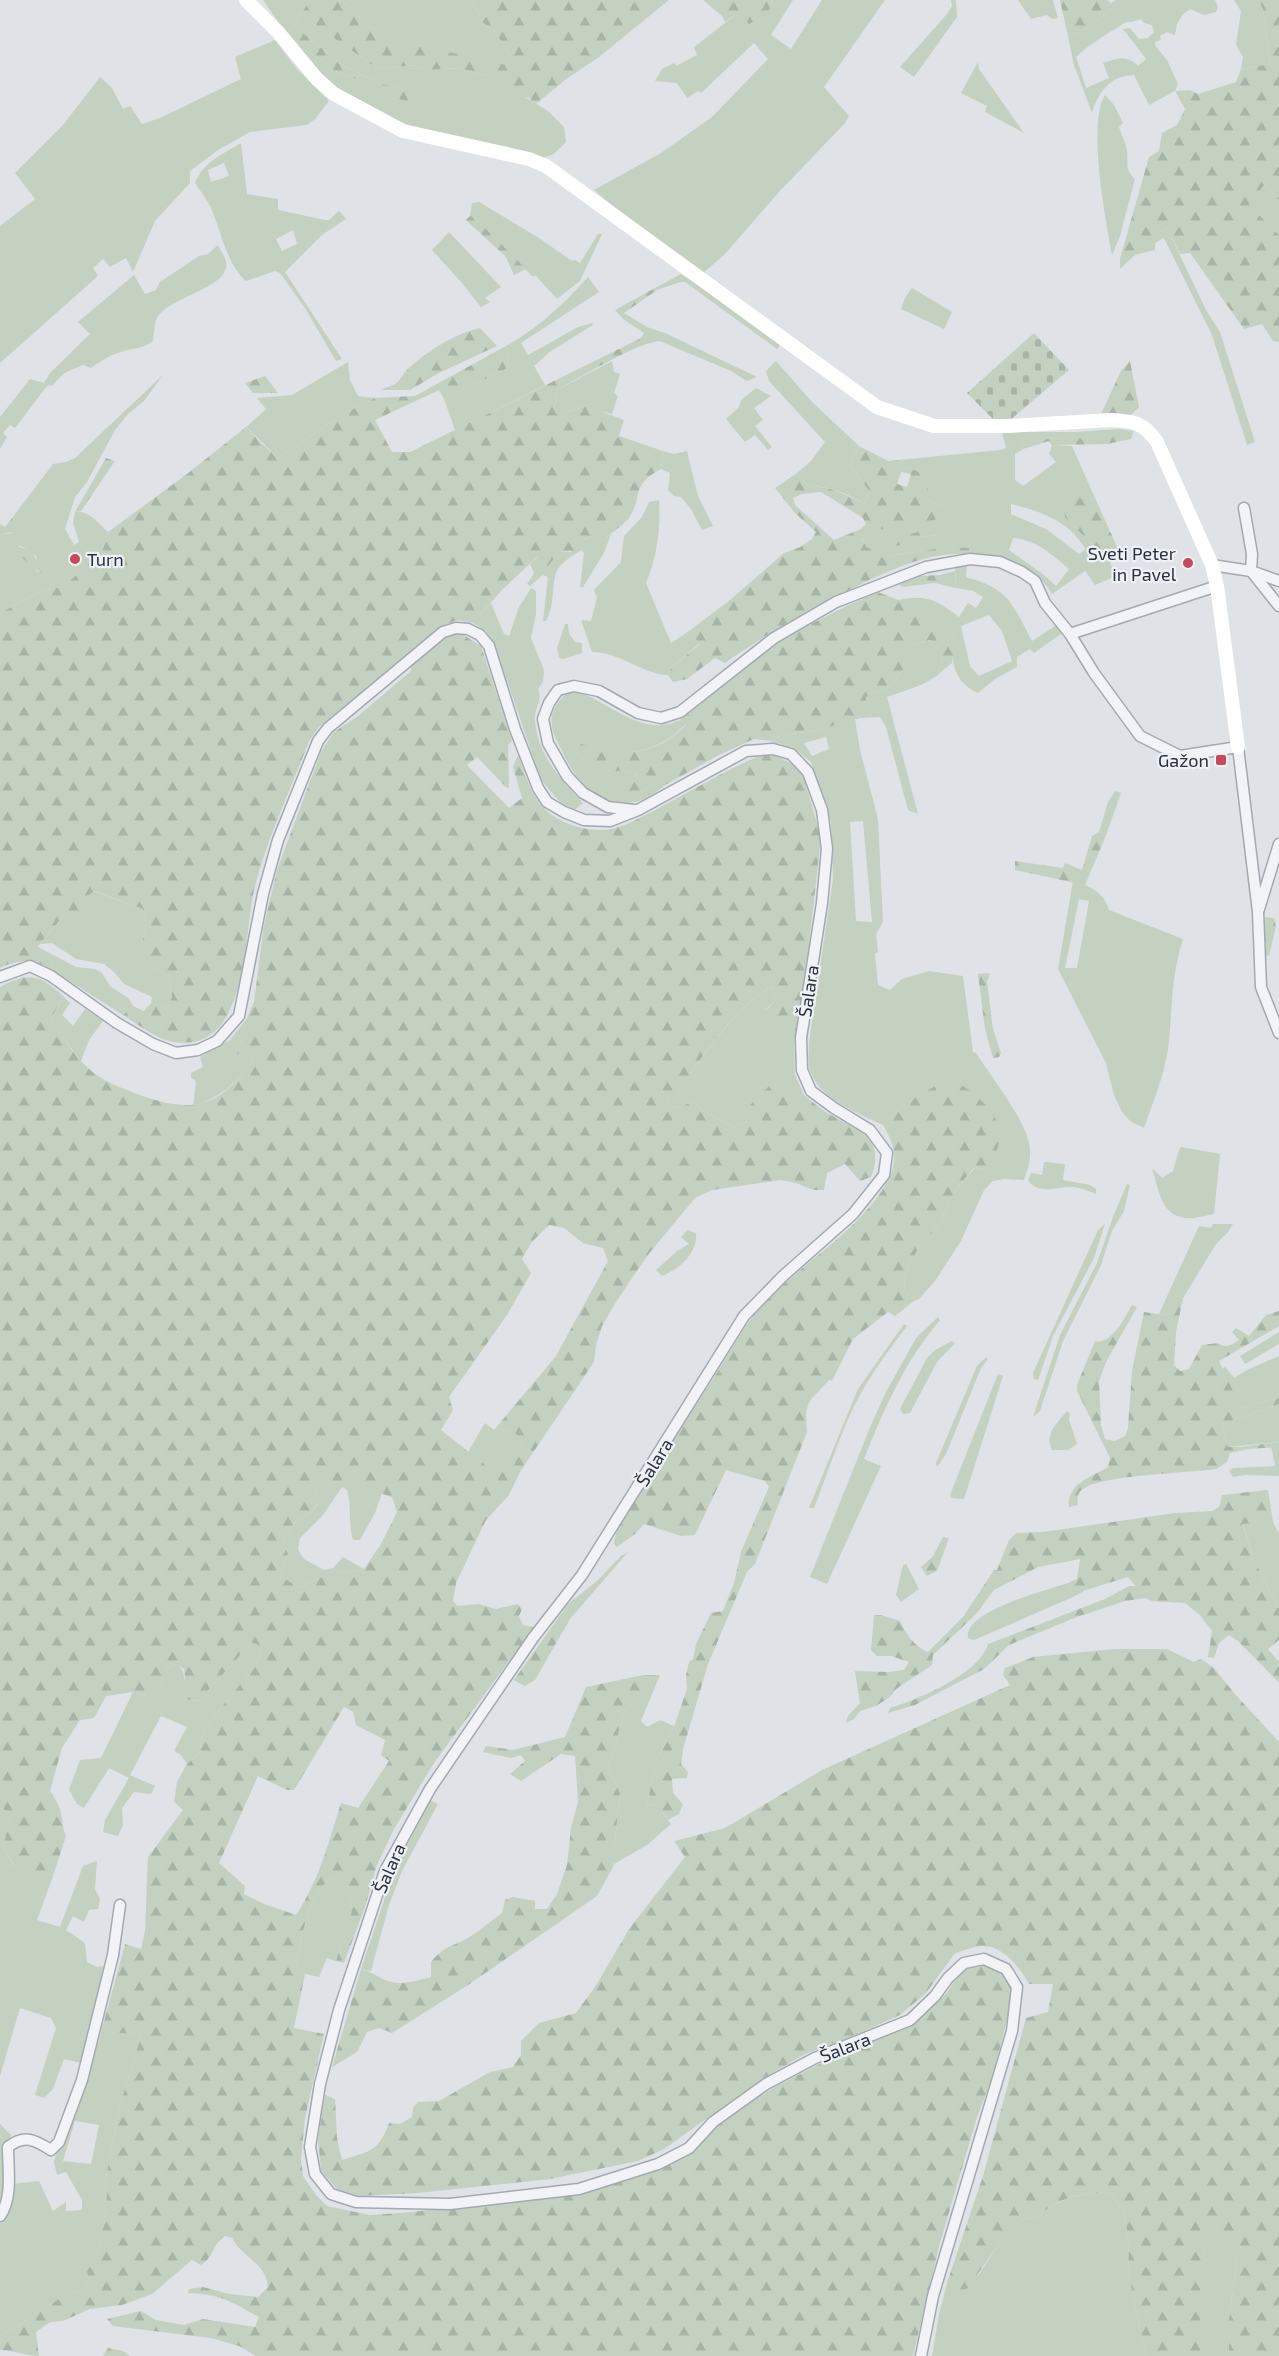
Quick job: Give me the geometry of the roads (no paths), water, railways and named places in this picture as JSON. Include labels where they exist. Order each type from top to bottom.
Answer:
[{"type":"street","points":[[246,0],[278,32],[317,79],[334,94],[403,131],[528,159],[546,166],[877,407],[934,426],[1008,426],[1112,420],[1129,421],[1148,429],[1157,442],[1212,565],[1217,585],[1258,912],[1261,987],[1279,1033]]},
{"type":"street","points":[[1244,508],[1252,554],[1251,571],[1279,606]]},
{"type":"street","points":[[638,810],[608,807],[583,793],[567,776],[548,743],[543,719],[549,702],[558,690],[574,686],[599,692],[638,714],[661,718],[680,712],[774,638],[836,602],[926,567],[970,559],[1000,562],[1035,581],[1045,603],[1070,634],[1094,673],[1140,736],[1180,756],[1238,747]]},
{"type":"street","points":[[1212,565],[1251,571],[1279,581]]},
{"type":"street","points":[[1070,634],[1217,585]]},
{"type":"street","name":"Šalara","points":[[0,977],[30,966],[51,976],[117,1023],[153,1044],[176,1053],[198,1050],[217,1041],[239,1016],[263,894],[278,840],[318,741],[328,728],[419,651],[443,632],[456,628],[468,629],[480,635],[489,646],[515,729],[538,788],[547,802],[564,812],[584,820],[610,821],[638,810],[746,751],[773,749],[792,754],[807,772],[822,810],[827,849],[822,903],[801,1038],[802,1070],[811,1091],[870,1130],[886,1153],[884,1175],[852,1214],[783,1276],[744,1316],[582,1575],[533,1638],[430,1789],[385,1871],[339,2010],[320,2084],[310,2147],[315,2174],[331,2194],[356,2202],[450,2204],[579,2189],[658,2164],[689,2148],[713,2122],[766,2084],[816,2058],[910,2020],[936,1996],[948,1977],[964,1963],[984,1959],[1006,1969],[1017,1987],[1016,2008],[1012,2031],[933,2296],[921,2356]]},
{"type":"street","points":[[1258,912],[1279,844]]},
{"type":"street","points":[[0,2217],[4,2211],[8,2190],[8,2147],[16,2140],[33,2140],[51,2150],[59,2142],[81,2080],[113,1955],[120,1905]]},
{"type":"place","name":"Turn","points":[[75,559]]},
{"type":"place","name":"Sveti Peter in Pavel","points":[[1188,563]]},
{"type":"place","name":"Gažon","points":[[1221,760]]}]
